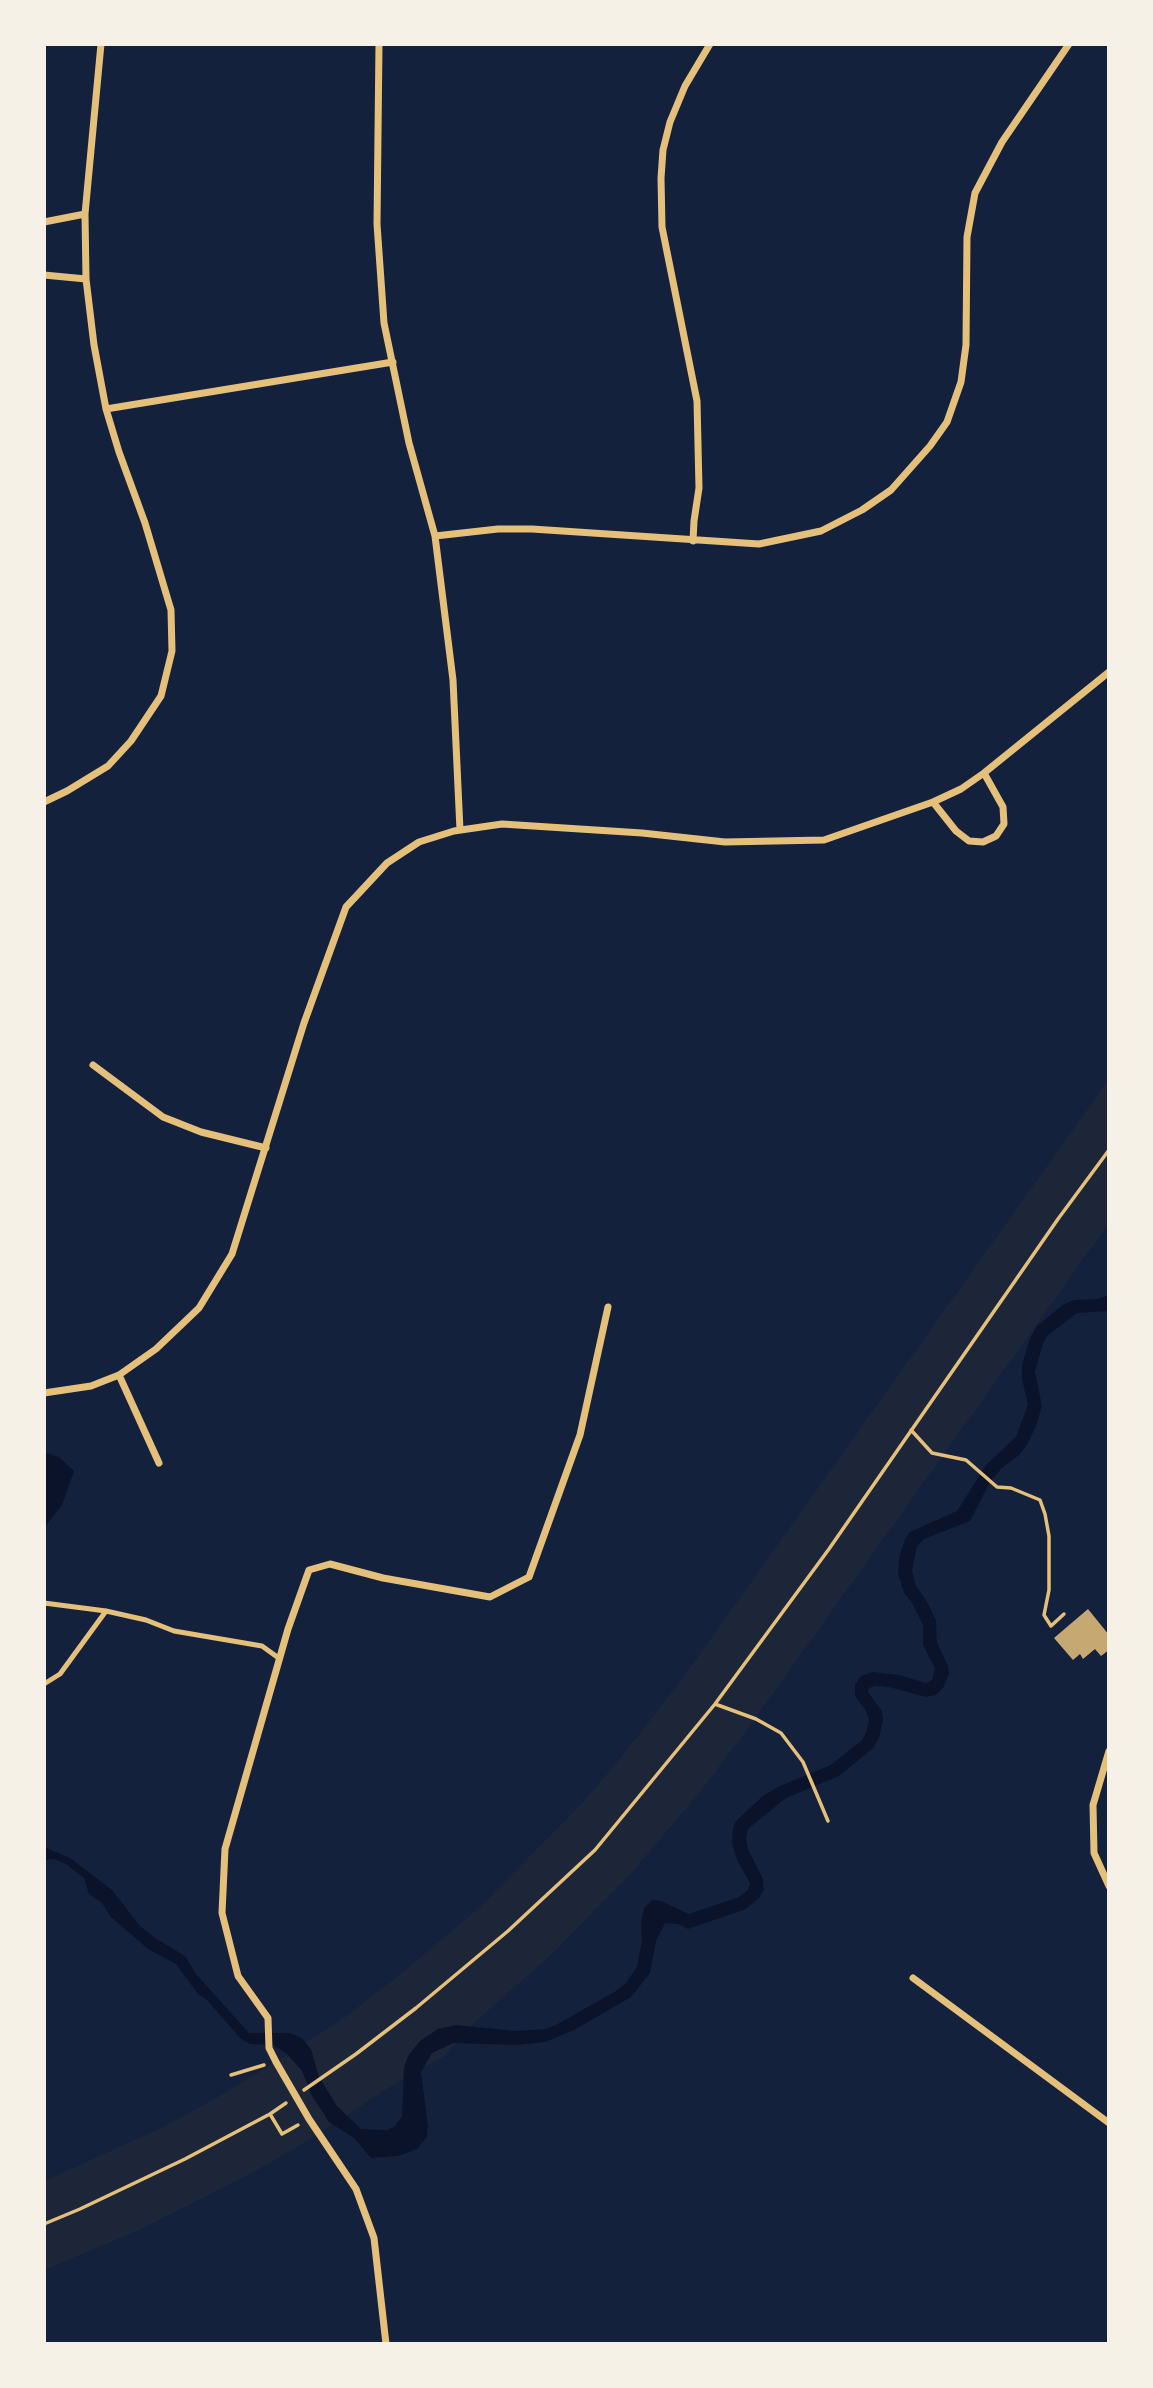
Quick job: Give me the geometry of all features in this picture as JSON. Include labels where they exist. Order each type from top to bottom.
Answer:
[{"type":"street","points":[[44,802],[67,792],[108,766],[131,741],[161,696],[172,650],[171,610],[106,409],[94,345],[86,279],[85,214],[101,44]]},
{"type":"street","points":[[379,44],[377,224],[384,323],[409,443],[435,536],[453,680],[460,830]]},
{"type":"street","points":[[693,541],[699,488],[697,401],[662,227],[661,178],[663,150],[670,122],[685,86],[710,44]]},
{"type":"street","points":[[435,536],[532,528],[759,544],[821,531],[862,510],[891,490],[930,446],[947,422],[961,382],[966,345],[967,237],[975,193],[1002,142],[1069,44]]},
{"type":"street","points":[[44,222],[85,214]]},
{"type":"street","points":[[44,275],[86,279]]},
{"type":"street","points":[[106,409],[393,362]]},
{"type":"street","points":[[44,1393],[91,1386],[119,1375],[156,1349],[200,1307],[232,1254],[304,1023],[346,907],[387,863],[419,842],[460,830],[502,824],[642,832],[725,842],[824,840],[933,802],[961,789],[1109,672]]},
{"type":"street","points":[[933,802],[956,831],[969,841],[983,842],[996,836],[1004,824],[1003,807],[984,773]]},
{"type":"street","points":[[93,1065],[163,1117],[201,1132],[266,1148]]},
{"type":"street","points":[[387,2344],[374,2238],[356,2189],[309,2119],[276,2062],[269,2048],[268,2018],[238,1976],[222,1913],[225,1849],[288,1629],[309,1570],[330,1564],[383,1578],[491,1597],[529,1577],[580,1435],[608,1307]]},
{"type":"street","points":[[119,1375],[159,1463]]},
{"type":"street","points":[[1109,1751],[1093,1805],[1094,1853],[1109,1886]]},
{"type":"street","points":[[913,1978],[1109,2123]]},
{"type":"lane","points":[[44,1603],[106,1611],[146,1620],[174,1631],[262,1646],[280,1660]]},
{"type":"lane","points":[[44,1684],[60,1674],[106,1611]]},
{"type":"path","points":[[302,2091],[356,2054],[508,1931],[595,1850],[715,1704],[829,1549],[1109,1150]]},
{"type":"path","points":[[911,1430],[932,1453],[966,1460],[997,1486],[1011,1488],[1040,1500],[1049,1536],[1049,1590],[1044,1615],[1051,1626],[1064,1614]]},
{"type":"path","points":[[715,1704],[756,1718],[781,1733],[803,1762],[828,1821]]},
{"type":"path","points":[[231,2075],[276,2062]]},
{"type":"path","points":[[44,2224],[185,2159],[270,2114],[291,2099]]},
{"type":"path","points":[[270,2114],[282,2134],[309,2119]]},
{"type":"shaded area","points":[[1109,1079],[1109,1223],[746,1731],[700,1792],[633,1871],[553,1953],[475,2022],[444,2056],[252,2173],[139,2230],[44,2270],[44,2181],[161,2128],[211,2101],[344,2018],[479,1908],[585,1800],[680,1682]]},
{"type":"shaded area","points":[[1109,1295],[1109,1311],[1077,1313],[1047,1336],[1035,1372],[1042,1406],[1036,1426],[1019,1455],[990,1482],[970,1521],[924,1539],[917,1546],[912,1571],[916,1586],[936,1620],[937,1643],[949,1674],[943,1688],[936,1695],[926,1697],[889,1687],[869,1688],[868,1692],[882,1711],[883,1720],[879,1738],[873,1748],[839,1776],[786,1798],[748,1829],[748,1849],[763,1879],[764,1890],[759,1898],[746,1909],[688,1929],[678,1924],[665,1923],[656,1941],[650,1973],[631,1997],[574,2030],[545,2042],[516,2045],[453,2043],[432,2053],[421,2072],[427,2137],[417,2149],[398,2156],[371,2158],[354,2138],[329,2122],[312,2096],[302,2071],[287,2054],[274,2045],[250,2044],[241,2039],[206,1999],[198,1994],[176,1964],[148,1949],[110,1916],[102,1903],[89,1894],[84,1878],[66,1864],[54,1859],[44,1860],[44,1847],[70,1858],[112,1890],[140,1926],[185,1956],[196,1974],[249,2033],[289,2033],[302,2038],[311,2049],[319,2077],[337,2106],[361,2129],[387,2130],[394,2127],[402,2117],[404,2068],[408,2056],[420,2041],[438,2029],[456,2025],[516,2031],[545,2029],[616,1991],[626,1983],[637,1967],[644,1908],[652,1900],[661,1901],[689,1914],[739,1897],[748,1890],[750,1883],[737,1860],[732,1843],[736,1821],[764,1795],[831,1765],[862,1740],[869,1720],[855,1696],[855,1685],[861,1676],[873,1672],[899,1675],[926,1683],[932,1680],[935,1668],[923,1645],[923,1625],[904,1593],[898,1573],[905,1539],[910,1532],[957,1511],[986,1465],[1016,1437],[1028,1405],[1022,1365],[1030,1338],[1037,1326],[1064,1304]]},
{"type":"shaded area","points":[[44,1452],[59,1457],[74,1471],[62,1505],[44,1528]]},
{"type":"building","points":[[1088,1609],[1109,1635],[1109,1650],[1101,1656],[1095,1649],[1083,1659],[1080,1654],[1073,1660],[1054,1638]]}]
